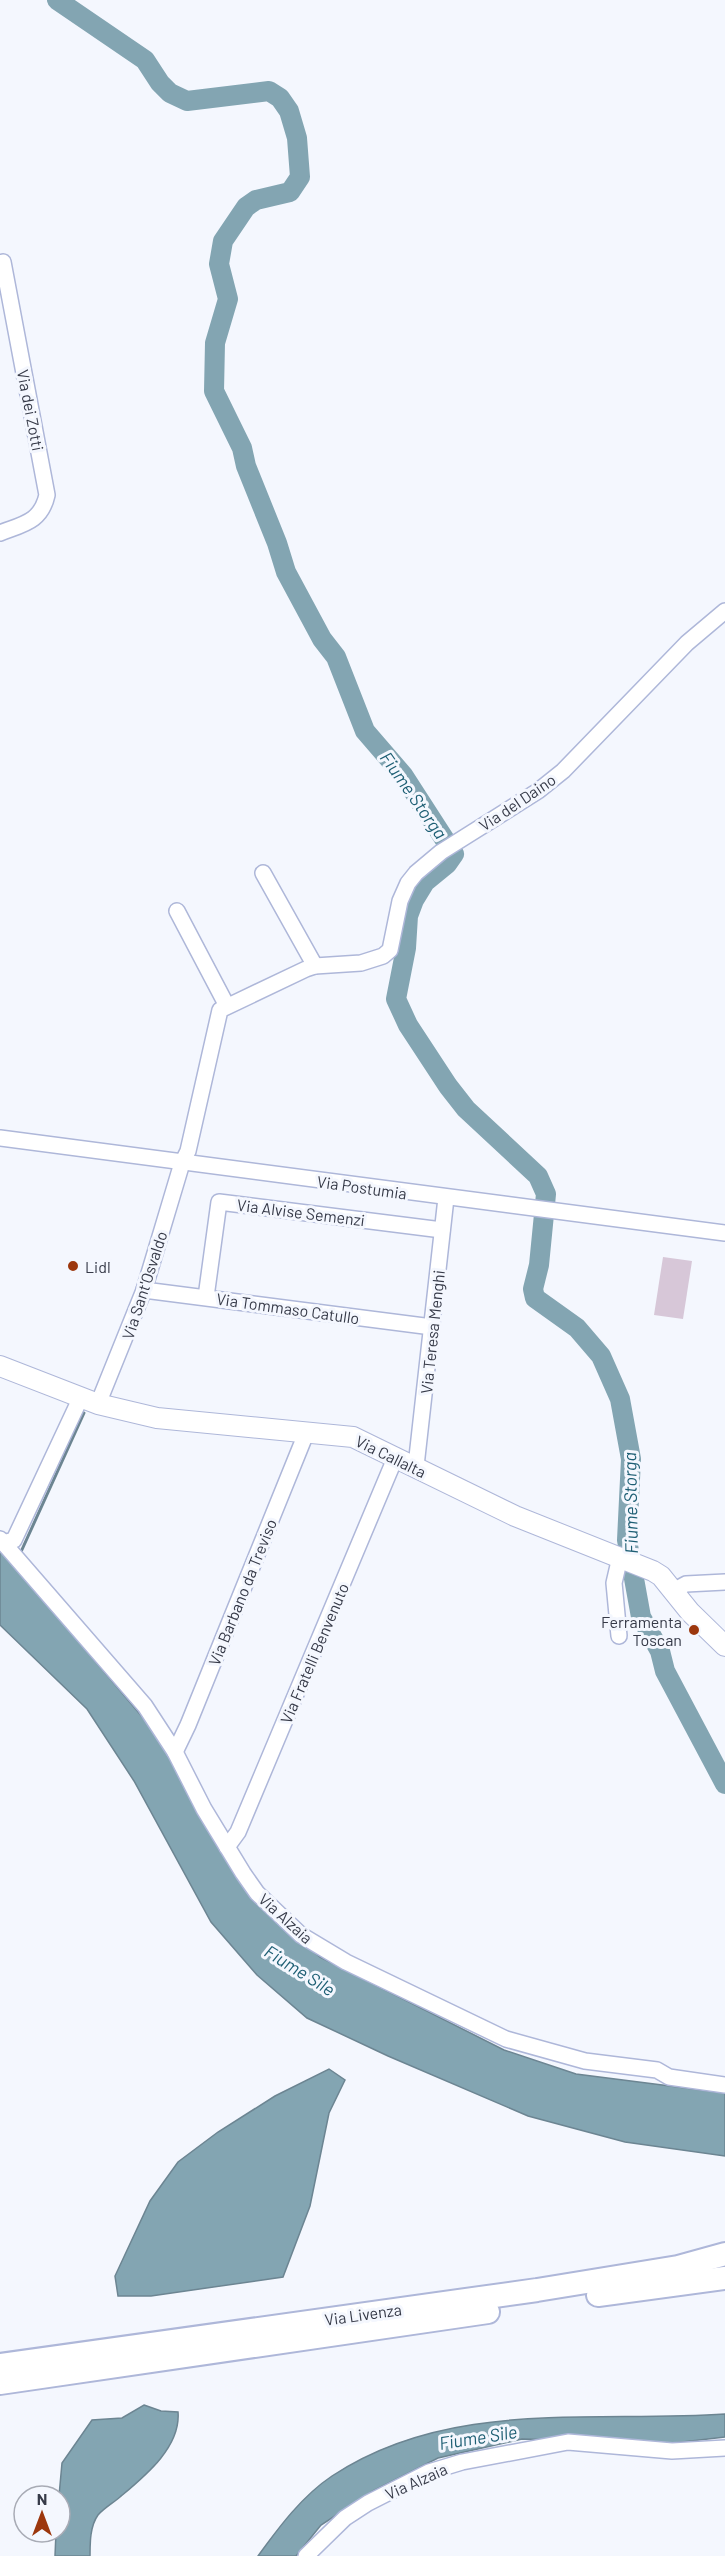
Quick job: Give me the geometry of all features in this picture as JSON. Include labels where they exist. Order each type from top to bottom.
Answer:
[{"type":"highway","name":"Via Livenza","points":[[0,2365],[537,2289],[678,2267],[725,2254]]},
{"type":"highway","name":"Via Livenza","points":[[0,2383],[725,2278]]},
{"type":"main road","name":"Via Callalta","points":[[0,1366],[89,1401],[157,1418],[353,1437],[515,1516],[621,1557],[661,1576],[725,1646]]},
{"type":"street","name":"Via dei Zotti","points":[[0,533],[33,519],[44,509],[47,495],[3,262]]},
{"type":"street","name":"Via del Daino","points":[[221,1014],[315,966],[361,963],[383,956],[390,950],[400,901],[408,883],[426,863],[463,837],[538,791],[563,771],[687,643],[725,611]]},
{"type":"street","points":[[263,873],[315,966]]},
{"type":"street","points":[[177,911],[221,1014],[188,1151],[182,1163]]},
{"type":"street","name":"Via Postumia","points":[[0,1138],[725,1233]]},
{"type":"street","name":"Via Sant'Osvaldo","points":[[2,1541],[14,1540],[89,1401],[144,1290],[182,1163]]},
{"type":"street","name":"Via Teresa Menghi","points":[[416,1466],[446,1198]]},
{"type":"street","name":"Via Alvise Semenzi","points":[[206,1297],[219,1202],[442,1230]]},
{"type":"street","name":"Via Tommaso Catullo","points":[[144,1290],[432,1327]]},
{"type":"street","name":"Via Barbano da Treviso","points":[[175,1752],[307,1431]]},
{"type":"street","name":"Via Fratelli Benvenuto","points":[[227,1847],[238,1832],[396,1456]]},
{"type":"street","name":"Via Alzaia","points":[[2,1541],[145,1707],[175,1752],[204,1809],[257,1893],[301,1935],[346,1962],[483,2029],[516,2042],[585,2061],[657,2070],[669,2077],[725,2085]]},
{"type":"street","points":[[619,1636],[614,1583],[621,1557]]},
{"type":"street","points":[[673,1591],[686,1584],[725,1582]]},
{"type":"street","name":"Via Alzaia","points":[[306,2556],[345,2518],[368,2503],[429,2472],[462,2462],[568,2442],[672,2451],[725,2448]]},
{"type":"shaded area","points":[[663,1257],[692,1261],[683,1319],[654,1315]]},
{"type":"water","name":"Fiume Sile","points":[[0,1548],[160,1738],[264,1908],[320,1957],[504,2050],[576,2074],[725,2093],[725,2156],[625,2142],[528,2116],[388,2056],[307,2018],[257,1975],[211,1922],[134,1781],[87,1709],[0,1625]]},
{"type":"water","points":[[329,2069],[345,2080],[329,2113],[310,2206],[283,2277],[151,2296],[118,2296],[115,2276],[150,2201],[178,2162],[218,2132],[275,2096]]},
{"type":"water","points":[[144,2405],[161,2411],[178,2412],[174,2437],[160,2460],[95,2519],[90,2540],[90,2556],[55,2556],[56,2544],[72,2544],[72,2484],[60,2484],[62,2463],[92,2420],[122,2418]]},
{"type":"water","name":"Fiume Sile","points":[[725,2414],[725,2437],[674,2443],[522,2439],[438,2458],[373,2491],[321,2525],[296,2556],[258,2556],[301,2502],[321,2484],[377,2451],[424,2435],[473,2424],[523,2419]]},
{"type":"waterway","name":"Fiume Storga","points":[[57,0],[145,60],[160,83],[170,93],[187,101],[269,91],[280,98],[289,111],[297,138],[300,177],[290,192],[256,200],[246,207],[223,241],[219,264],[228,299],[215,343],[214,391],[242,448],[246,466],[277,543],[286,572],[322,639],[336,657],[365,731],[403,775],[454,854],[447,864],[425,882],[414,900],[408,916],[406,948],[396,999],[408,1025],[448,1086],[466,1109],[538,1176],[546,1194],[539,1265],[533,1289],[535,1298],[577,1328],[601,1356],[620,1399],[631,1459],[627,1540],[641,1617],[660,1651],[665,1671],[725,1784]]},
{"type":"waterway","points":[[20,1554],[84,1413]]},
{"type":"place","name":"Lidl","points":[[73,1266]]},
{"type":"place","name":"Ferramenta Toscan","points":[[694,1630]]}]
